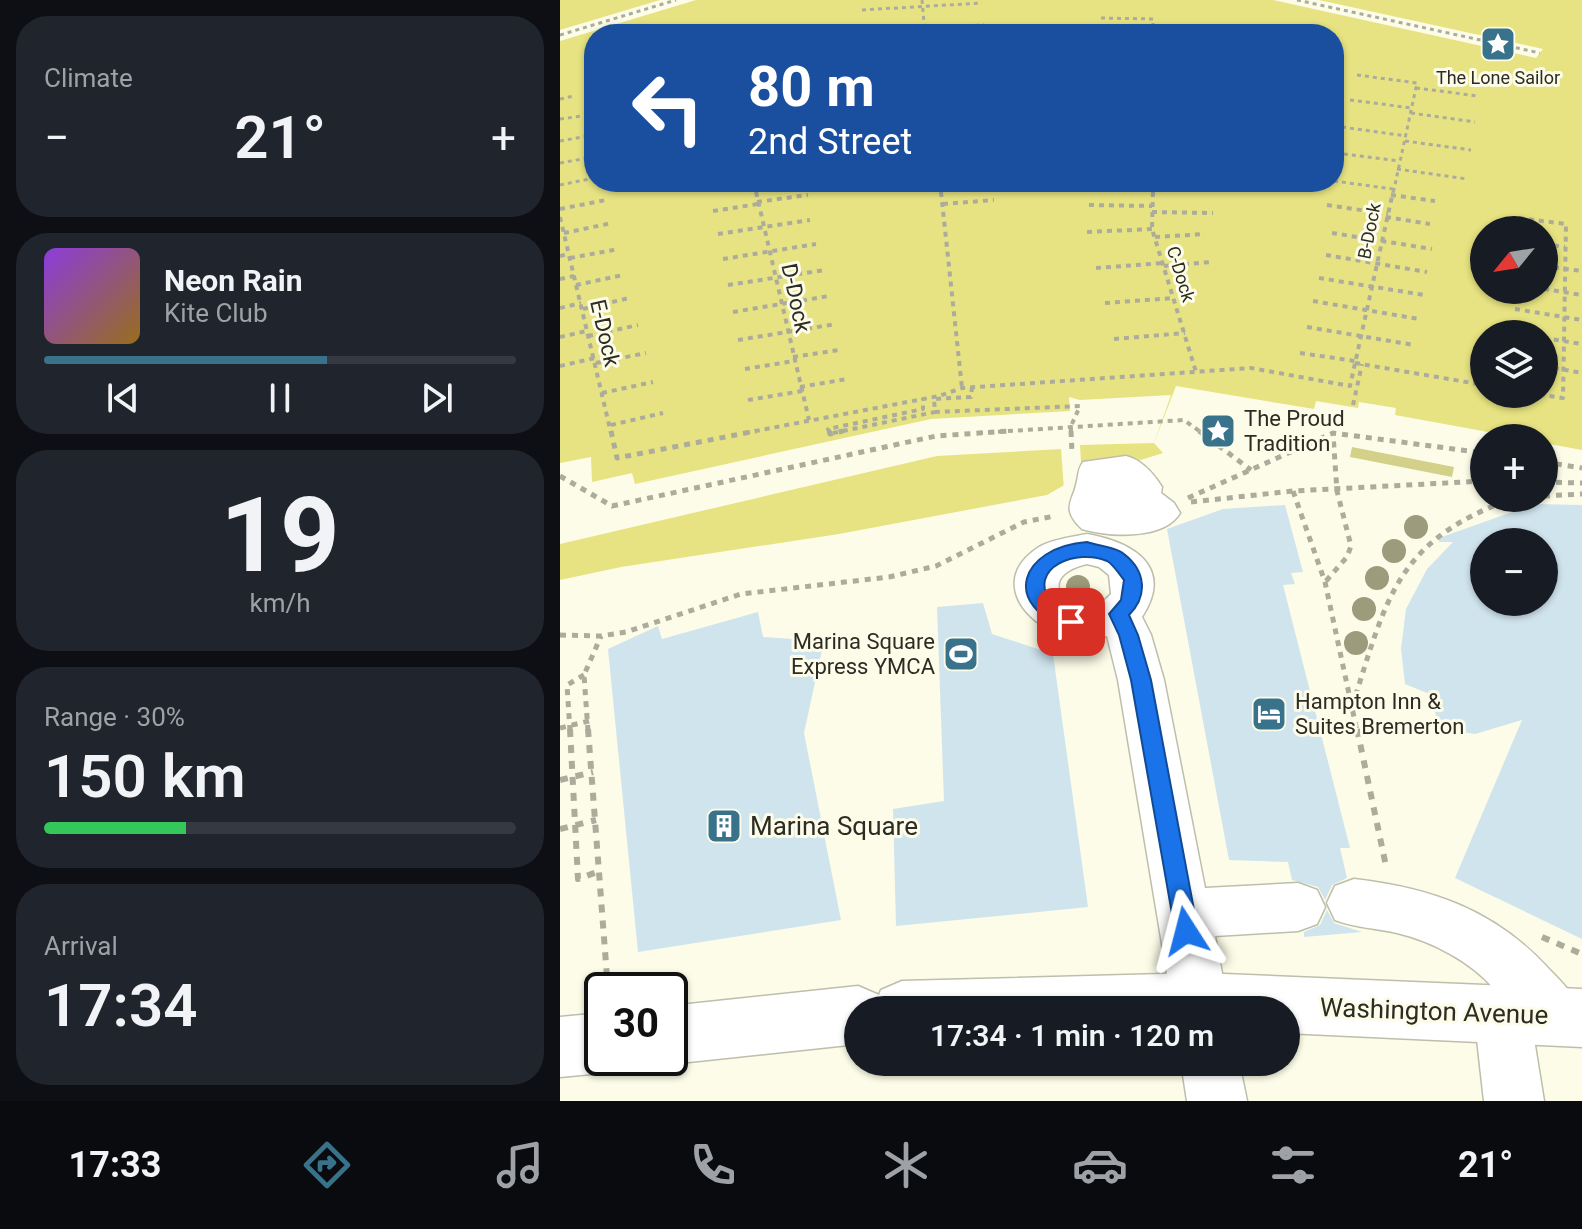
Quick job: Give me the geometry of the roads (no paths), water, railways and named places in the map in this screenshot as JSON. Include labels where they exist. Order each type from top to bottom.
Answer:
[{"type":"main road","name":"Washington Avenue","points":[[1300,1008],[1547,1015]]},
{"type":"main road","points":[[688,1033],[844,1016]]},
{"type":"main road","points":[[560,1047],[584,1045]]},
{"type":"street","points":[[1103,618],[1141,680],[1198,996]]},
{"type":"street","points":[[1371,892],[1395,908],[1438,920],[1503,958],[1547,1015],[1514,1101]]},
{"type":"street","points":[[1184,913],[1298,907]]},
{"type":"street","points":[[1213,1076],[1217,1101]]},
{"type":"place","name":"The Lone Sailor","points":[[1498,44]]},
{"type":"place","name":"The Proud Tradition","points":[[1218,431]]},
{"type":"place","name":"Marina Square Express YMCA","points":[[961,654]]},
{"type":"place","name":"Hampton Inn & Suites Bremerton","points":[[1269,714]]},
{"type":"place","name":"Marina Square","points":[[724,826]]}]
